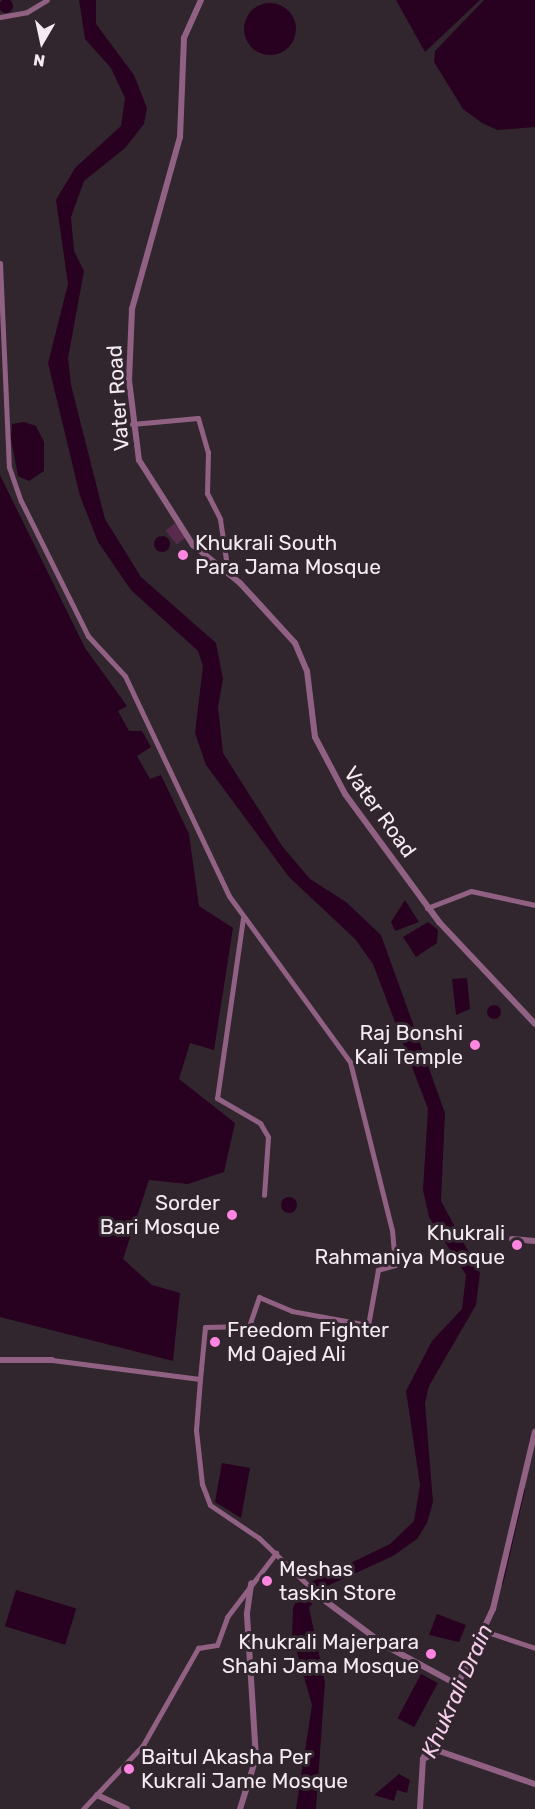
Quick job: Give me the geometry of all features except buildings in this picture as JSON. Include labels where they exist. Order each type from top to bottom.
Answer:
[{"type":"street","points":[[0,17],[27,12],[47,0]]},
{"type":"street","name":"Vater Road","points":[[201,0],[184,38],[180,137],[132,309],[132,424],[139,460],[163,504],[193,545],[228,573],[295,643],[307,671],[306,692],[326,764],[428,908],[535,1024]]},
{"type":"street","points":[[0,263],[9,467],[21,501],[88,636],[125,676],[243,918],[335,1036],[357,1079],[366,1135],[386,1195],[395,1265],[378,1270],[368,1324],[291,1311],[259,1297],[249,1326],[205,1327],[196,1430],[202,1485],[210,1505],[276,1554],[320,1597],[386,1646],[456,1684]]},
{"type":"street","points":[[132,424],[198,418],[208,452],[207,493],[220,519],[228,573]]},
{"type":"street","points":[[428,908],[471,891],[535,905]]},
{"type":"street","points":[[243,918],[217,1098],[264,1130],[269,1156],[264,1195]]},
{"type":"street","points":[[512,1239],[535,1241]]},
{"type":"street","points":[[0,1360],[52,1360],[200,1379]]},
{"type":"street","points":[[420,1809],[423,1759],[482,1631],[506,1568],[535,1432]]},
{"type":"street","points":[[83,1809],[143,1745],[198,1648],[217,1645],[227,1617],[251,1583],[276,1554]]},
{"type":"street","points":[[240,1809],[256,1758],[249,1677],[251,1583]]},
{"type":"street","points":[[482,1631],[535,1648]]},
{"type":"street","points":[[423,1759],[439,1751],[535,1784]]},
{"type":"street","points":[[97,1795],[128,1809]]},
{"type":"shaded area","points":[[6,-1],[11,1],[13,6],[11,11],[6,13],[1,11],[-1,6],[1,1]]},
{"type":"shaded area","points":[[79,0],[96,0],[96,24],[134,75],[147,108],[144,124],[125,148],[84,181],[71,217],[74,251],[84,271],[68,358],[71,385],[105,519],[141,577],[216,643],[223,679],[218,707],[223,753],[282,846],[310,879],[346,902],[381,935],[445,1113],[441,1201],[480,1273],[476,1305],[429,1386],[425,1403],[433,1502],[427,1523],[417,1539],[393,1556],[325,1587],[309,1608],[325,1682],[316,1809],[296,1809],[312,1705],[292,1635],[293,1608],[303,1586],[390,1544],[414,1521],[420,1485],[406,1391],[432,1341],[462,1309],[466,1275],[429,1217],[423,1190],[428,1109],[373,964],[355,939],[289,877],[206,765],[195,733],[203,666],[198,651],[131,590],[98,542],[80,496],[48,363],[68,284],[56,200],[75,168],[121,126],[125,98],[111,68],[85,39]]},
{"type":"shaded area","points":[[396,0],[480,0],[425,52]]},
{"type":"shaded area","points":[[484,0],[535,0],[535,127],[497,130],[482,123],[463,109],[434,62],[435,51]]},
{"type":"shaded area","points":[[270,3],[284,7],[292,15],[296,29],[292,43],[284,51],[270,55],[256,51],[248,43],[244,29],[248,15],[256,7]]},
{"type":"shaded area","points":[[24,422],[36,426],[44,442],[44,471],[29,481],[18,476],[11,439],[12,424]]},
{"type":"shaded area","points":[[0,475],[85,648],[127,706],[118,711],[129,731],[142,731],[151,747],[137,756],[150,779],[161,775],[189,834],[199,906],[233,928],[214,1050],[190,1043],[179,1079],[235,1123],[224,1172],[188,1184],[149,1180],[123,1259],[152,1285],[180,1293],[173,1361],[0,1317]]},
{"type":"shaded area","points":[[175,523],[186,537],[177,545],[166,530]]},
{"type":"shaded area","points":[[162,536],[168,538],[170,544],[168,550],[162,552],[156,550],[154,544],[156,538]]},
{"type":"shaded area","points":[[405,900],[419,922],[395,931],[391,922]]},
{"type":"shaded area","points":[[428,922],[438,930],[437,943],[416,957],[403,937]]},
{"type":"shaded area","points":[[467,978],[470,1009],[456,1015],[452,979]]},
{"type":"shaded area","points":[[494,1005],[499,1007],[501,1012],[499,1017],[494,1019],[489,1017],[487,1012],[489,1007]]},
{"type":"shaded area","points":[[289,1197],[297,1205],[289,1213],[281,1205]]},
{"type":"shaded area","points":[[222,1463],[250,1468],[241,1518],[215,1502]]},
{"type":"shaded area","points":[[16,1590],[76,1608],[65,1645],[5,1626]]},
{"type":"shaded area","points":[[437,1614],[466,1625],[459,1642],[429,1635]]},
{"type":"shaded area","points":[[421,1674],[438,1683],[414,1727],[398,1718]]},
{"type":"shaded area","points":[[399,1774],[410,1780],[407,1793],[397,1790],[394,1801],[374,1795]]},
{"type":"waterway","points":[[502,1584],[524,1490]]},
{"type":"place","name":"Khukrali South Para Jama Mosque","points":[[183,555]]},
{"type":"place","name":"Raj Bonshi Kali Temple","points":[[475,1045]]},
{"type":"place","name":"Sorder Bari Mosque","points":[[232,1215]]},
{"type":"place","name":"Khukrali Rahmaniya Mosque","points":[[517,1245]]},
{"type":"place","name":"Freedom Fighter Md Oajed Ali","points":[[215,1342]]},
{"type":"place","name":"Meshas taskin Store","points":[[267,1581]]},
{"type":"place","name":"Khukrali Majerpara Shahi Jama Mosque","points":[[431,1654]]},
{"type":"place","name":"Baitul Akasha Per Kukrali Jame Mosque","points":[[129,1769]]},
{"type":"water label","name":"Khukrali Drain","points":[[457,1691]]}]
